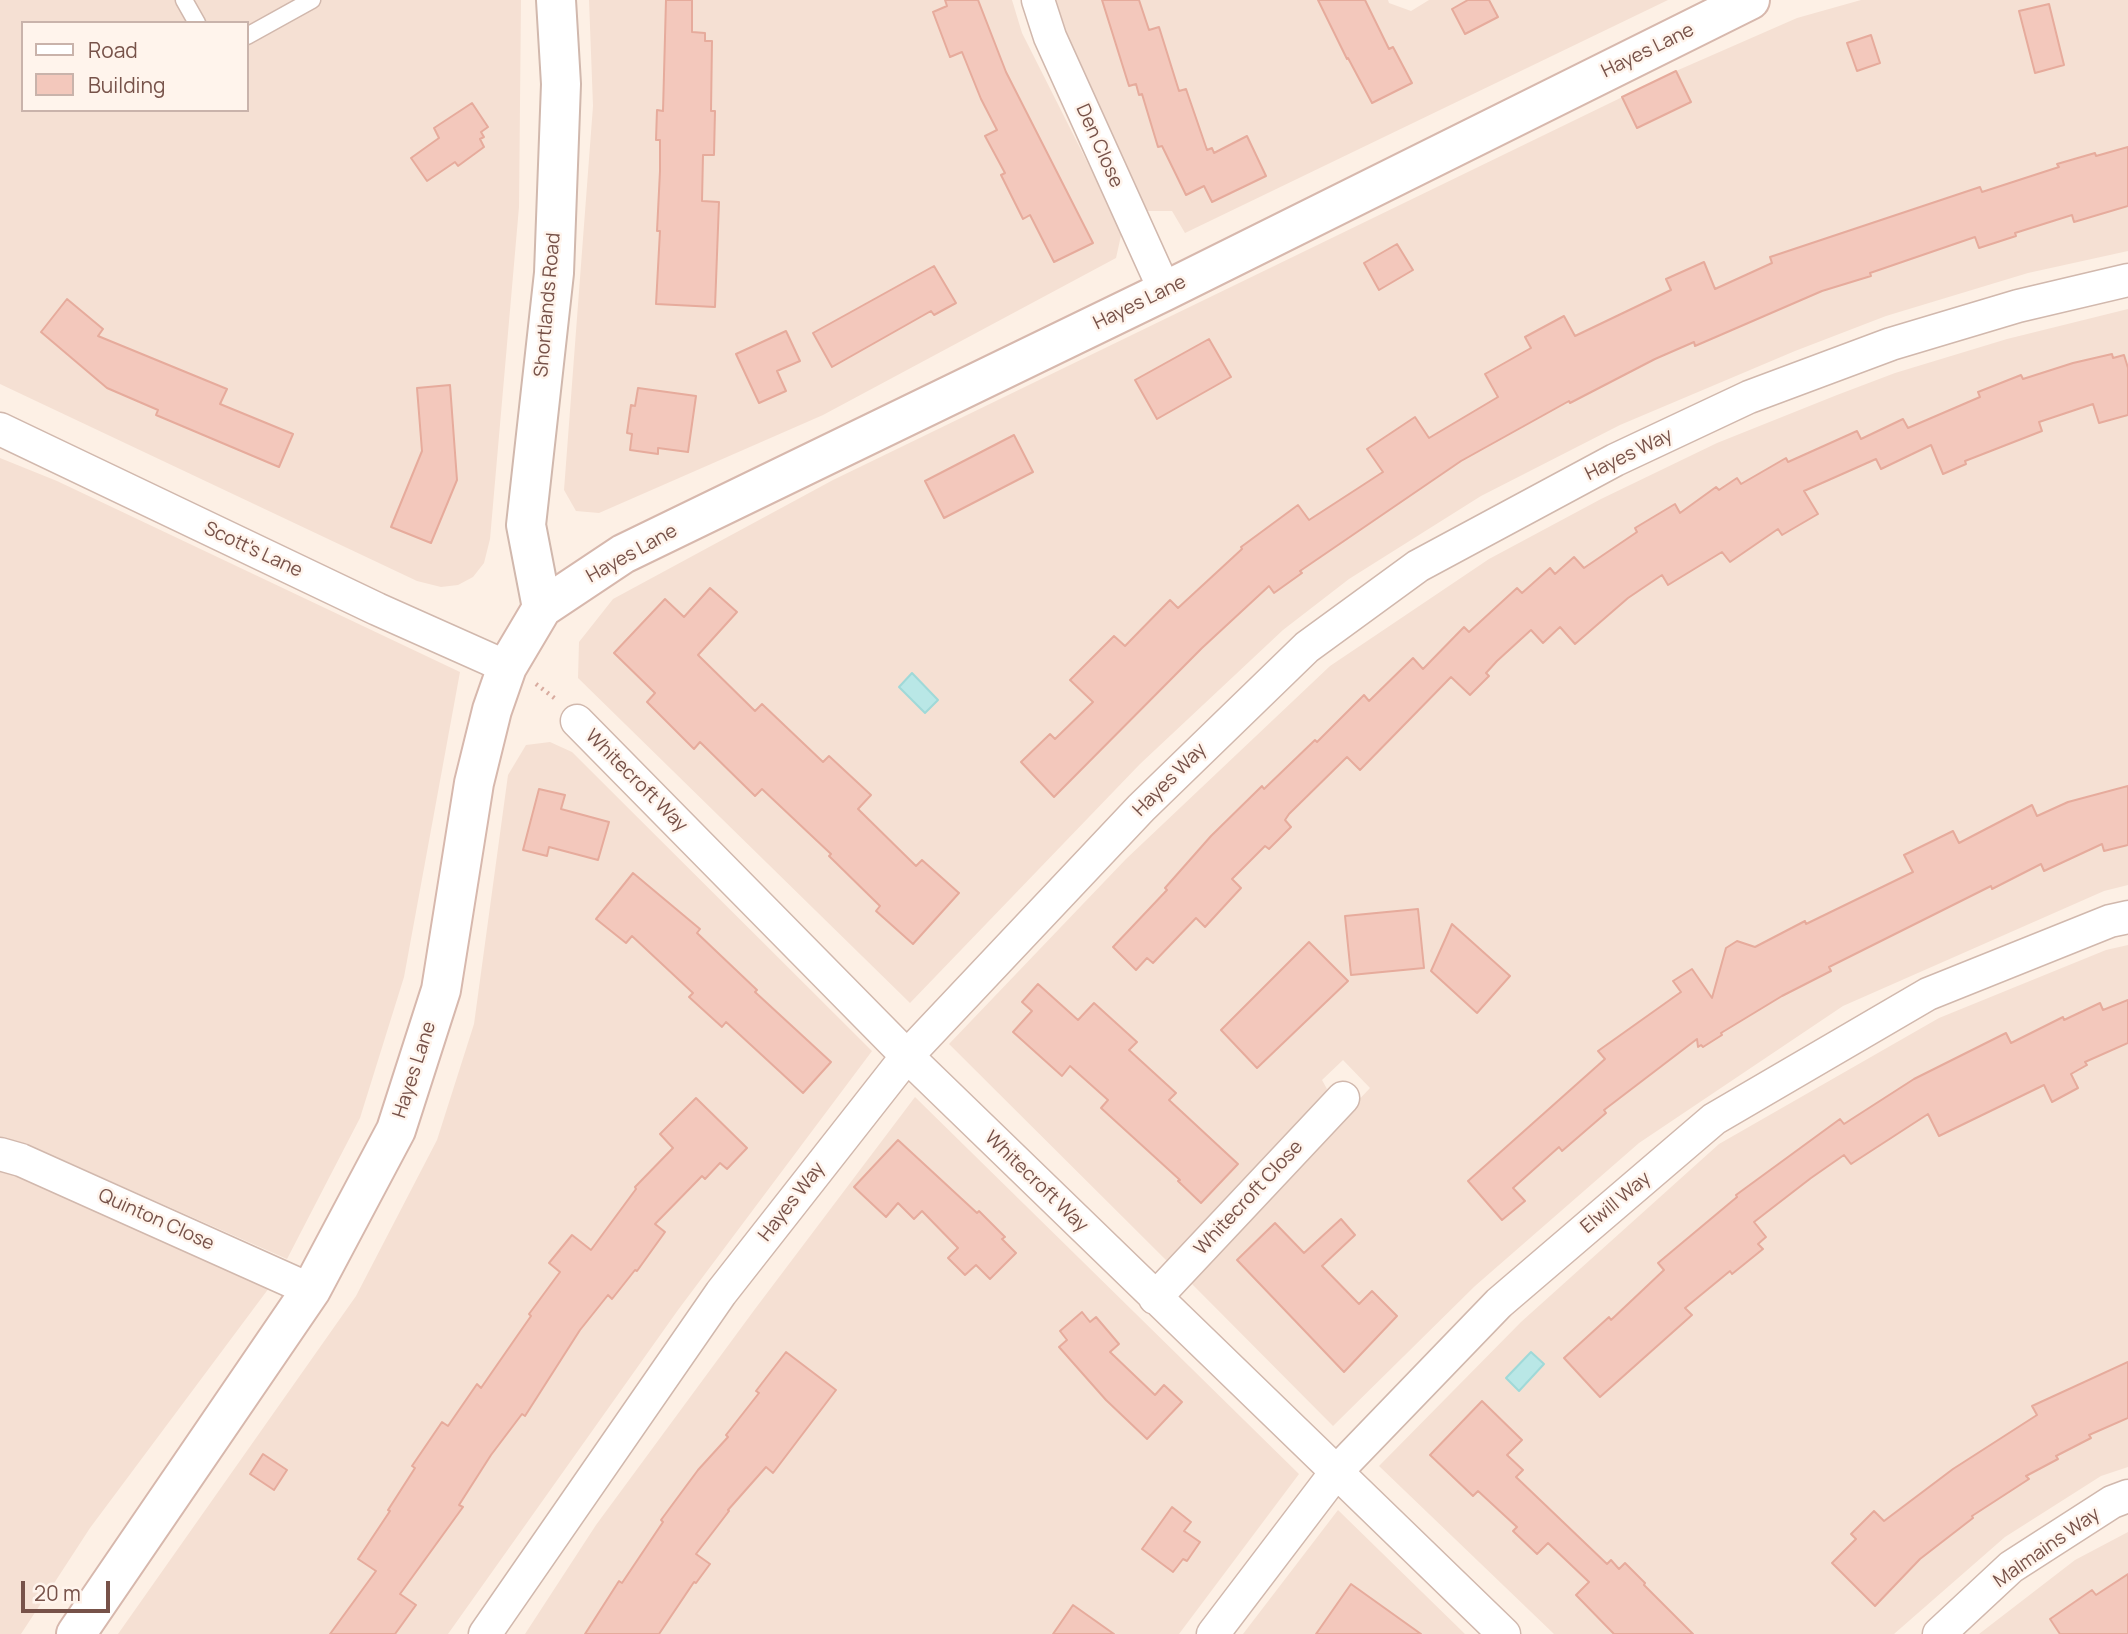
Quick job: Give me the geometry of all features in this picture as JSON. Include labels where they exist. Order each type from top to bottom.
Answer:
[{"type":"main road","name":"Shortlands Road","points":[[542,608],[526,525],[554,273],[561,84],[556,0]]},
{"type":"main road","name":"Hayes Lane","points":[[76,1634],[311,1290],[396,1130],[441,990],[474,783],[492,710],[507,667],[542,608],[623,554],[1751,0]]},
{"type":"street","name":"Den Close","points":[[1038,0],[1050,37],[1165,290]]},
{"type":"street","name":"Hayes Way","points":[[485,1634],[721,1293],[907,1056],[1141,808],[1307,647],[1418,566],[1615,460],[1749,397],[1891,344],[2018,306],[2128,280]]},
{"type":"street","name":"Scott's Lane","points":[[0,429],[377,609],[507,667]]},
{"type":"street","name":"Whitecroft Way","points":[[577,721],[907,1056],[1504,1634]]},
{"type":"street","name":"Elwill Way","points":[[1213,1634],[1337,1471],[1499,1303],[1714,1119],[1928,994],[2110,921],[2128,917]]},
{"type":"street","name":"Whitecroft Close","points":[[1156,1298],[1343,1098]]},
{"type":"street","name":"Quinton Close","points":[[0,1154],[21,1160],[311,1290]]},
{"type":"street","name":"Malmains Way","points":[[1939,1634],[2011,1567],[2112,1502],[2128,1496]]},
{"type":"lane","points":[[184,0],[196,21]]},
{"type":"lane","points":[[248,35],[312,0]]},
{"type":"path","points":[[507,667],[547,691],[577,721]]},
{"type":"shaded area","points":[[0,0],[521,0],[519,207],[490,539],[484,563],[473,577],[458,585],[441,587],[417,581],[0,384]]},
{"type":"shaded area","points":[[589,0],[1012,0],[1022,33],[1122,231],[1116,258],[823,415],[599,513],[576,511],[564,490],[593,106]]},
{"type":"shaded area","points":[[1054,0],[1388,0],[1389,3],[1411,11],[1429,0],[1668,0],[1185,233],[1172,211],[1144,211],[1063,29]]},
{"type":"shaded area","points":[[1861,0],[2128,0],[2128,251],[2028,273],[1886,316],[1795,351],[1620,425],[1481,496],[1349,579],[1283,630],[1140,764],[910,1003],[578,678],[579,642],[613,599],[833,480],[1676,71],[1797,18]]},
{"type":"shaded area","points":[[2128,309],[2128,885],[2104,891],[1843,1006],[1639,1143],[1475,1286],[1333,1426],[1188,1280],[1370,1088],[1343,1060],[1322,1080],[1327,1089],[1320,1105],[1170,1264],[949,1044],[1126,859],[1330,666],[1489,559],[1601,499],[1717,443],[1837,395],[1895,373],[2007,339]]},
{"type":"shaded area","points":[[0,458],[57,481],[460,672],[404,977],[360,1118],[287,1259],[33,1147],[0,1137]]},
{"type":"shaded area","points":[[550,742],[572,752],[872,1051],[678,1310],[448,1634],[118,1634],[356,1296],[437,1140],[474,1024],[508,775],[526,745]]},
{"type":"shaded area","points":[[2128,945],[2128,1467],[2101,1476],[2005,1537],[1894,1634],[1554,1634],[1379,1466],[1521,1322],[1719,1144],[1939,1018],[2106,950]]},
{"type":"shaded area","points":[[915,1097],[1299,1474],[1179,1634],[525,1634],[596,1525]]},
{"type":"shaded area","points":[[0,1164],[269,1288],[90,1528],[21,1634],[0,1634]]},
{"type":"shaded area","points":[[1338,1510],[1465,1634],[1243,1634]]},
{"type":"shaded area","points":[[2128,1532],[2128,1634],[1979,1634],[2075,1560]]},
{"type":"water","points":[[912,673],[938,700],[925,713],[899,687]]},
{"type":"water","points":[[1531,1352],[1544,1364],[1519,1391],[1506,1378]]},
{"type":"building","points":[[666,0],[692,0],[692,32],[705,33],[705,41],[712,41],[711,111],[715,111],[714,155],[703,155],[702,201],[719,202],[715,307],[656,304],[660,231],[657,231],[660,140],[656,140],[657,110],[663,111]]},
{"type":"building","points":[[945,0],[978,0],[1006,72],[1093,243],[1054,262],[1030,215],[1023,219],[1001,175],[1005,173],[985,136],[997,130],[962,52],[950,57],[933,12],[947,6]]},
{"type":"building","points":[[1102,0],[1139,0],[1149,30],[1159,27],[1179,91],[1186,89],[1207,150],[1212,148],[1214,153],[1247,136],[1266,176],[1212,202],[1204,186],[1186,195],[1162,146],[1158,147],[1142,94],[1139,95],[1136,84],[1129,86]]},
{"type":"building","points":[[1318,0],[1365,0],[1389,49],[1393,47],[1412,83],[1372,103]]},
{"type":"building","points":[[1468,0],[1489,0],[1498,17],[1465,34],[1452,9]]},
{"type":"building","points":[[2049,4],[2064,65],[2035,73],[2019,11]]},
{"type":"building","points":[[1871,35],[1880,63],[1857,71],[1847,43]]},
{"type":"building","points":[[1676,71],[1691,102],[1637,128],[1622,97]]},
{"type":"building","points":[[472,103],[488,127],[481,132],[484,137],[480,139],[484,147],[458,166],[455,162],[427,181],[411,158],[439,138],[434,128]]},
{"type":"building","points":[[2128,147],[2128,206],[2074,222],[2072,215],[1979,248],[1975,237],[1870,273],[1871,276],[1822,291],[1695,346],[1694,342],[1570,403],[1569,401],[1461,461],[1300,571],[1302,573],[1274,593],[1269,586],[1202,648],[1054,797],[1021,762],[1050,734],[1055,739],[1093,702],[1070,680],[1114,636],[1125,646],[1170,600],[1178,608],[1242,549],[1241,547],[1298,505],[1309,520],[1383,472],[1367,449],[1415,417],[1429,438],[1498,397],[1485,374],[1531,348],[1525,337],[1564,316],[1575,336],[1671,290],[1666,279],[1704,262],[1715,289],[1772,263],[1770,257],[1980,187],[1982,192],[2059,167],[2057,164]]},
{"type":"building","points":[[1397,244],[1413,270],[1379,290],[1364,263]]},
{"type":"building","points":[[934,266],[956,303],[934,315],[931,311],[832,367],[813,333]]},
{"type":"building","points":[[67,299],[103,329],[98,336],[227,389],[220,404],[293,434],[279,467],[156,415],[158,410],[107,388],[41,332]]},
{"type":"building","points":[[786,331],[800,361],[777,371],[786,391],[759,403],[736,354]]},
{"type":"building","points":[[1209,339],[1231,377],[1157,419],[1135,380]]},
{"type":"building","points":[[2112,354],[2113,358],[2124,355],[2128,368],[2128,415],[2099,423],[2093,404],[2039,422],[2042,431],[1965,461],[1966,464],[1943,474],[1931,445],[1881,469],[1876,459],[1804,491],[1818,514],[1782,535],[1778,529],[1730,562],[1722,552],[1668,585],[1662,575],[1628,598],[1575,644],[1560,627],[1543,643],[1531,630],[1497,661],[1486,673],[1489,676],[1470,695],[1451,677],[1360,770],[1347,757],[1289,814],[1285,820],[1291,827],[1269,849],[1265,846],[1232,879],[1241,888],[1205,927],[1196,918],[1153,963],[1147,958],[1136,970],[1113,947],[1167,890],[1165,888],[1211,836],[1262,786],[1264,789],[1315,740],[1317,742],[1364,695],[1369,701],[1413,658],[1423,669],[1464,627],[1469,632],[1517,588],[1522,593],[1550,568],[1555,574],[1574,557],[1584,568],[1637,532],[1635,528],[1675,504],[1680,513],[1716,487],[1719,490],[1737,478],[1741,484],[1786,458],[1788,462],[1857,431],[1861,439],[1903,419],[1908,428],[1980,397],[1978,392],[2021,375],[2023,379]]},
{"type":"building","points":[[450,385],[457,480],[431,543],[391,527],[422,451],[417,388]]},
{"type":"building","points":[[638,388],[696,396],[688,452],[658,448],[658,454],[630,450],[632,434],[627,433],[631,405],[635,406]]},
{"type":"building","points":[[1014,435],[1033,472],[944,518],[925,481]]},
{"type":"building","points":[[710,588],[737,612],[698,655],[755,711],[762,704],[823,762],[829,756],[871,795],[858,809],[916,866],[922,860],[959,893],[913,944],[876,911],[880,906],[829,856],[831,854],[762,789],[755,796],[700,742],[694,749],[647,702],[655,693],[614,653],[665,599],[684,617]]},
{"type":"building","points":[[2128,786],[2128,845],[2104,851],[2102,844],[2044,871],[2041,864],[1992,889],[1991,886],[1829,967],[1831,971],[1782,996],[1703,1047],[1698,1047],[1697,1039],[1604,1110],[1606,1113],[1562,1151],[1559,1147],[1513,1188],[1525,1201],[1502,1220],[1468,1181],[1605,1059],[1598,1051],[1681,992],[1673,981],[1692,969],[1712,998],[1726,948],[1737,941],[1755,947],[1913,872],[1904,855],[1953,831],[1959,843],[2032,805],[2037,816],[2068,802]]},
{"type":"building","points":[[539,789],[565,795],[561,809],[609,822],[598,860],[549,847],[547,856],[523,850]]},
{"type":"building","points":[[633,873],[700,929],[697,933],[757,990],[755,992],[831,1062],[803,1093],[726,1022],[722,1027],[689,997],[693,993],[632,936],[626,943],[596,919]]},
{"type":"building","points":[[1418,909],[1424,968],[1351,975],[1345,916]]},
{"type":"building","points":[[1452,924],[1510,976],[1477,1013],[1431,971]]},
{"type":"building","points":[[1309,942],[1348,981],[1257,1068],[1221,1030]]},
{"type":"building","points":[[1038,984],[1078,1020],[1094,1003],[1137,1042],[1129,1050],[1176,1093],[1169,1100],[1238,1164],[1201,1203],[1178,1181],[1180,1180],[1101,1108],[1108,1100],[1070,1066],[1062,1076],[1013,1032],[1032,1011],[1022,1002]]},
{"type":"building","points":[[2128,1000],[2128,1043],[2085,1062],[2087,1065],[2071,1074],[2078,1088],[2052,1102],[2044,1085],[1939,1136],[1928,1114],[1851,1164],[1844,1155],[1811,1178],[1754,1222],[1766,1237],[1758,1244],[1763,1249],[1732,1274],[1730,1271],[1685,1308],[1692,1315],[1600,1397],[1564,1358],[1609,1317],[1611,1320],[1664,1270],[1658,1263],[1737,1197],[1736,1195],[1840,1119],[1844,1124],[1914,1079],[2006,1033],[2011,1043],[2063,1017],[2064,1020],[2100,1003],[2103,1010]]},
{"type":"building","points":[[696,1098],[747,1148],[727,1169],[720,1163],[705,1179],[702,1176],[655,1224],[665,1232],[637,1271],[635,1270],[612,1299],[608,1295],[580,1330],[525,1416],[522,1414],[491,1455],[459,1505],[463,1507],[400,1594],[416,1605],[395,1634],[330,1634],[376,1571],[358,1559],[415,1468],[412,1466],[442,1422],[448,1426],[477,1384],[481,1388],[531,1316],[529,1314],[560,1272],[549,1263],[572,1235],[591,1250],[635,1187],[673,1148],[660,1134]]},
{"type":"building","points":[[898,1140],[977,1213],[979,1211],[1005,1237],[1002,1239],[1016,1253],[990,1279],[976,1265],[965,1275],[948,1258],[958,1248],[922,1211],[914,1219],[898,1203],[886,1217],[854,1187]]},
{"type":"building","points":[[1341,1219],[1355,1235],[1322,1266],[1359,1304],[1372,1291],[1397,1316],[1344,1372],[1237,1260],[1275,1223],[1304,1253]]},
{"type":"building","points":[[1082,1312],[1090,1322],[1096,1317],[1119,1344],[1110,1352],[1155,1395],[1164,1385],[1182,1402],[1147,1439],[1106,1400],[1059,1347],[1067,1340],[1060,1331]]},
{"type":"building","points":[[786,1352],[836,1390],[773,1473],[766,1467],[728,1510],[696,1554],[710,1564],[696,1583],[694,1582],[659,1634],[585,1634],[619,1581],[622,1583],[663,1522],[661,1520],[698,1470],[728,1437],[726,1435],[759,1393],[756,1391]]},
{"type":"building","points":[[2128,1362],[2128,1418],[2089,1435],[2091,1438],[2056,1456],[2058,1459],[2026,1476],[2029,1479],[1972,1516],[1973,1518],[1920,1559],[1875,1606],[1832,1563],[1856,1539],[1851,1534],[1874,1511],[1884,1521],[1953,1469],[2037,1415],[2032,1406]]},
{"type":"building","points":[[1482,1401],[1522,1440],[1507,1455],[1523,1470],[1516,1477],[1607,1564],[1611,1560],[1619,1569],[1625,1563],[1693,1634],[1614,1634],[1576,1595],[1589,1582],[1548,1543],[1537,1554],[1513,1531],[1517,1527],[1478,1491],[1473,1496],[1430,1455]]},
{"type":"building","points":[[263,1454],[287,1470],[274,1490],[250,1474]]},
{"type":"building","points":[[1172,1507],[1191,1522],[1184,1531],[1200,1542],[1187,1561],[1183,1559],[1173,1572],[1142,1549]]},
{"type":"building","points":[[2128,1574],[2128,1634],[2060,1634],[2050,1619],[2092,1590],[2096,1595]]},
{"type":"building","points":[[1351,1584],[1421,1634],[1316,1634]]},
{"type":"building","points":[[1073,1605],[1114,1634],[1053,1634]]}]
